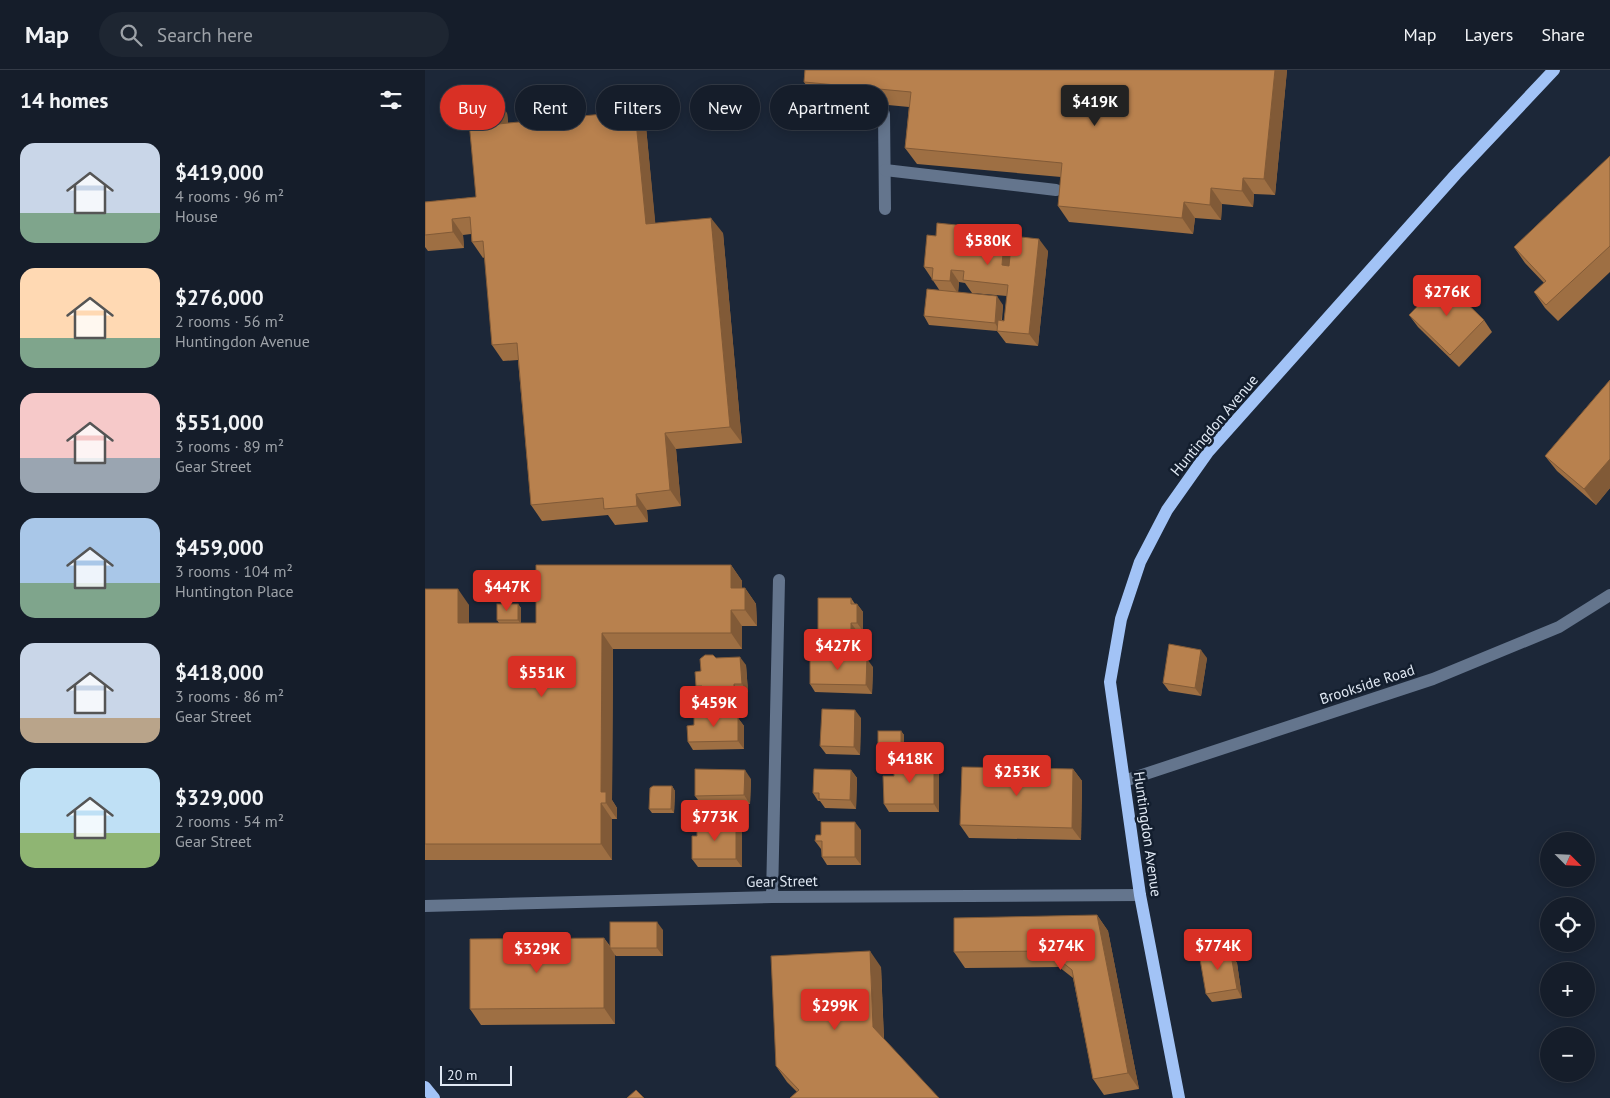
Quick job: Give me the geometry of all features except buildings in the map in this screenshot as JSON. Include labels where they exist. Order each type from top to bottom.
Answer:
[{"type":"main road","name":"Huntingdon Avenue","points":[[1179,1098],[1140,895],[1110,682],[1121,619],[1140,562],[1167,510],[1208,452],[1456,174],[1554,70]]},
{"type":"main road","points":[[425,1087],[435,1098]]},
{"type":"street","points":[[884,130],[885,209]]},
{"type":"street","points":[[885,170],[1056,190]]},
{"type":"street","points":[[772,897],[779,580]]},
{"type":"street","name":"Brookside Road","points":[[1124,781],[1433,679],[1559,627],[1610,595]]},
{"type":"street","name":"Gear Street","points":[[425,906],[772,897],[1140,895]]}]
